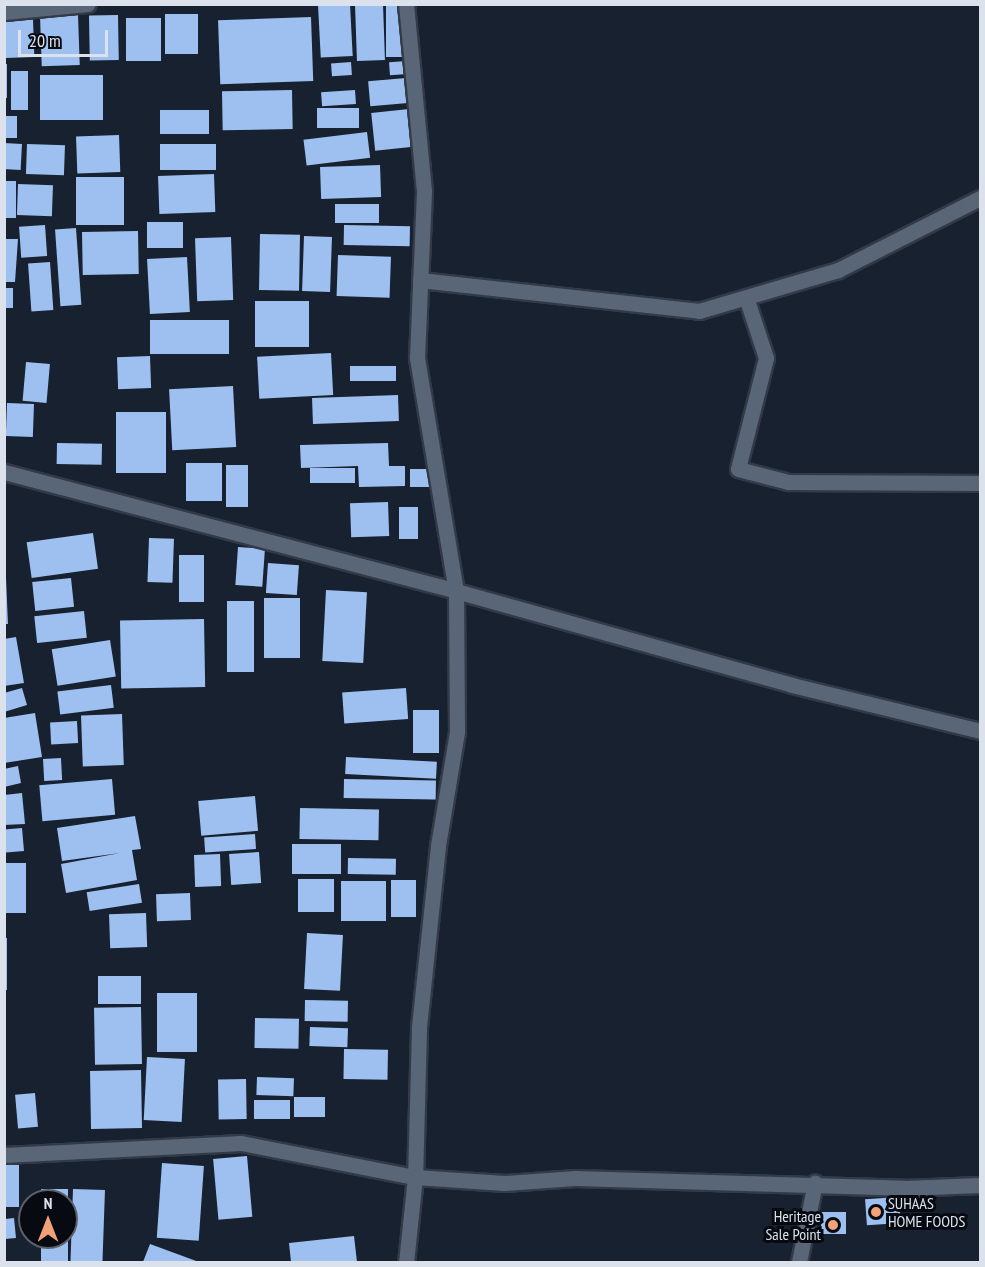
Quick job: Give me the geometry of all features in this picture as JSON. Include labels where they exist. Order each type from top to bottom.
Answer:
[{"type":"street","points":[[4,12],[88,4]]},
{"type":"street","points":[[406,4],[424,191],[417,358],[456,591],[457,732],[438,846],[419,1028],[415,1177],[406,1263]]},
{"type":"street","points":[[420,280],[699,310],[838,270],[981,198]]},
{"type":"street","points":[[746,297],[766,358],[738,469],[788,483],[981,483]]},
{"type":"street","points":[[4,472],[456,591],[792,685],[981,731]]},
{"type":"street","points":[[4,1155],[241,1143],[415,1177],[504,1183],[575,1178],[815,1183],[904,1188],[981,1185]]},
{"type":"street","points":[[799,1263],[815,1183]]},
{"type":"building","points":[[350,4],[353,56],[321,58],[318,6]]},
{"type":"building","points":[[383,4],[385,60],[357,61],[355,5]]},
{"type":"building","points":[[386,4],[405,4],[405,57],[386,57]]},
{"type":"building","points":[[165,14],[198,14],[198,54],[165,54]]},
{"type":"building","points":[[78,15],[80,65],[42,66],[40,16]]},
{"type":"building","points":[[118,15],[119,60],[90,60],[89,16]]},
{"type":"building","points":[[311,17],[313,81],[220,84],[218,20]]},
{"type":"building","points":[[126,18],[161,18],[161,61],[126,61]]},
{"type":"building","points":[[33,19],[34,57],[5,58],[4,20]]},
{"type":"building","points":[[407,61],[408,74],[390,75],[389,62]]},
{"type":"building","points":[[351,62],[352,75],[332,76],[331,63]]},
{"type":"building","points":[[4,64],[7,64],[7,98],[4,98]]},
{"type":"building","points":[[11,71],[28,71],[28,110],[11,110]]},
{"type":"building","points":[[40,75],[103,75],[103,120],[40,120]]},
{"type":"building","points":[[406,78],[408,103],[370,106],[368,81]]},
{"type":"building","points":[[292,90],[293,129],[223,130],[222,91]]},
{"type":"building","points":[[355,90],[356,104],[322,106],[321,92]]},
{"type":"building","points":[[317,108],[359,108],[359,128],[317,128]]},
{"type":"building","points":[[409,109],[413,147],[375,151],[371,113]]},
{"type":"building","points":[[160,110],[209,110],[209,134],[160,134]]},
{"type":"building","points":[[4,116],[17,116],[17,138],[4,138]]},
{"type":"building","points":[[367,132],[370,158],[307,166],[303,140]]},
{"type":"building","points":[[119,135],[120,172],[77,173],[76,137]]},
{"type":"building","points":[[4,143],[22,144],[21,170],[4,169]]},
{"type":"building","points":[[27,144],[65,145],[64,175],[26,174]]},
{"type":"building","points":[[160,144],[216,144],[216,170],[160,170]]},
{"type":"building","points":[[380,165],[381,197],[321,199],[320,167]]},
{"type":"building","points":[[214,174],[215,212],[159,214],[158,176]]},
{"type":"building","points":[[76,177],[124,177],[124,225],[76,225]]},
{"type":"building","points":[[4,181],[16,181],[16,218],[4,218]]},
{"type":"building","points":[[18,184],[53,185],[52,216],[17,215]]},
{"type":"building","points":[[335,204],[379,204],[379,223],[335,223]]},
{"type":"building","points":[[147,222],[183,222],[183,248],[147,248]]},
{"type":"building","points":[[45,225],[47,256],[21,258],[19,227]]},
{"type":"building","points":[[344,225],[410,226],[410,246],[344,245]]},
{"type":"building","points":[[76,228],[81,305],[60,306],[55,229]]},
{"type":"building","points":[[138,231],[139,274],[83,275],[82,232]]},
{"type":"building","points":[[260,234],[300,235],[299,291],[259,290]]},
{"type":"building","points":[[304,236],[332,237],[330,292],[302,291]]},
{"type":"building","points":[[231,237],[233,300],[197,301],[195,238]]},
{"type":"building","points":[[5,239],[18,239],[15,282],[5,282]]},
{"type":"building","points":[[338,255],[391,257],[390,298],[337,296]]},
{"type":"building","points":[[187,257],[190,312],[150,314],[147,259]]},
{"type":"building","points":[[50,262],[53,310],[31,311],[28,264]]},
{"type":"building","points":[[4,288],[13,288],[13,308],[4,308]]},
{"type":"building","points":[[255,301],[309,301],[309,347],[255,347]]},
{"type":"building","points":[[150,320],[229,320],[229,354],[150,354]]},
{"type":"building","points":[[331,353],[333,395],[259,399],[257,357]]},
{"type":"building","points":[[150,356],[151,388],[118,389],[117,357]]},
{"type":"building","points":[[26,362],[50,364],[47,403],[23,401]]},
{"type":"building","points":[[350,366],[396,366],[396,381],[350,381]]},
{"type":"building","points":[[233,386],[236,447],[172,450],[169,389]]},
{"type":"building","points":[[398,395],[399,421],[313,424],[312,398]]},
{"type":"building","points":[[7,403],[34,404],[33,437],[6,436]]},
{"type":"building","points":[[116,412],[166,412],[166,473],[116,473]]},
{"type":"building","points":[[57,443],[102,444],[102,465],[57,464]]},
{"type":"building","points":[[388,443],[389,466],[405,466],[405,486],[359,487],[358,466],[301,468],[300,445]]},
{"type":"building","points":[[186,463],[222,463],[222,501],[186,501]]},
{"type":"building","points":[[226,465],[248,465],[248,507],[226,507]]},
{"type":"building","points":[[310,468],[355,468],[355,483],[310,483]]},
{"type":"building","points":[[410,469],[435,469],[435,487],[410,487]]},
{"type":"building","points":[[388,502],[389,536],[351,537],[350,503]]},
{"type":"building","points":[[399,507],[418,507],[418,539],[399,539]]},
{"type":"building","points":[[93,533],[98,569],[32,578],[27,542]]},
{"type":"building","points":[[149,538],[174,539],[172,583],[147,582]]},
{"type":"building","points":[[238,547],[265,549],[262,587],[235,585]]},
{"type":"building","points":[[179,555],[204,555],[204,602],[179,602]]},
{"type":"building","points":[[268,563],[299,565],[297,595],[266,593]]},
{"type":"building","points":[[6,578],[8,624],[5,624]]},
{"type":"building","points":[[71,578],[74,607],[35,611],[32,582]]},
{"type":"building","points":[[326,590],[367,592],[363,663],[322,661]]},
{"type":"building","points":[[264,598],[300,598],[300,658],[264,658]]},
{"type":"building","points":[[227,601],[254,601],[254,672],[227,672]]},
{"type":"building","points":[[84,611],[87,638],[37,643],[34,616]]},
{"type":"building","points":[[204,619],[205,687],[121,688],[120,620]]},
{"type":"building","points":[[16,637],[24,683],[4,686],[4,639]]},
{"type":"building","points":[[110,640],[116,677],[58,686],[52,649]]},
{"type":"building","points":[[111,685],[114,708],[60,714],[57,692]]},
{"type":"building","points":[[22,688],[27,705],[4,712],[4,693]]},
{"type":"building","points":[[406,688],[408,719],[344,723],[342,692]]},
{"type":"building","points":[[413,710],[439,710],[439,753],[413,753]]},
{"type":"building","points":[[35,713],[42,757],[4,763],[4,718]]},
{"type":"building","points":[[122,714],[124,765],[83,766],[81,715]]},
{"type":"building","points":[[77,721],[78,743],[51,744],[50,722]]},
{"type":"building","points":[[346,757],[437,762],[436,779],[345,774]]},
{"type":"building","points":[[61,758],[62,780],[44,781],[43,759]]},
{"type":"building","points":[[18,766],[21,783],[4,787],[4,769]]},
{"type":"building","points":[[112,779],[115,815],[42,821],[39,785]]},
{"type":"building","points":[[344,779],[436,781],[436,800],[344,798]]},
{"type":"building","points":[[22,793],[25,824],[4,825],[4,795]]},
{"type":"building","points":[[255,796],[258,831],[201,836],[198,801]]},
{"type":"building","points":[[300,808],[379,809],[378,840],[299,839]]},
{"type":"building","points":[[135,816],[141,849],[132,850],[137,880],[66,893],[61,864],[120,853],[62,861],[57,828]]},
{"type":"building","points":[[22,828],[24,851],[6,852],[4,830]]},
{"type":"building","points":[[255,834],[256,849],[205,853],[204,838]]},
{"type":"building","points":[[292,844],[341,844],[341,874],[292,874]]},
{"type":"building","points":[[259,852],[261,883],[231,885],[229,854]]},
{"type":"building","points":[[220,854],[221,886],[195,887],[194,855]]},
{"type":"building","points":[[348,858],[396,859],[396,875],[348,874]]},
{"type":"building","points":[[4,863],[26,863],[26,913],[4,913]]},
{"type":"building","points":[[298,879],[334,879],[334,912],[298,912]]},
{"type":"building","points":[[391,880],[416,880],[416,917],[391,917]]},
{"type":"building","points":[[341,881],[386,881],[386,921],[341,921]]},
{"type":"building","points":[[139,884],[142,903],[90,911],[87,892]]},
{"type":"building","points":[[190,893],[191,920],[157,921],[156,894]]},
{"type":"building","points":[[146,913],[147,947],[110,948],[109,914]]},
{"type":"building","points":[[307,933],[343,935],[340,991],[304,989]]},
{"type":"building","points":[[4,938],[7,938],[7,990],[4,990]]},
{"type":"building","points":[[98,976],[141,976],[141,1004],[98,1004]]},
{"type":"building","points":[[157,993],[197,993],[197,1052],[157,1052]]},
{"type":"building","points":[[305,1000],[348,1001],[348,1022],[305,1021]]},
{"type":"building","points":[[141,1007],[142,1064],[95,1065],[94,1008]]},
{"type":"building","points":[[255,1018],[299,1019],[298,1049],[254,1048]]},
{"type":"building","points":[[310,1027],[348,1028],[347,1047],[309,1046]]},
{"type":"building","points":[[344,1049],[388,1050],[387,1080],[343,1079]]},
{"type":"building","points":[[147,1057],[185,1059],[182,1122],[144,1120]]},
{"type":"building","points":[[141,1070],[142,1128],[91,1129],[90,1071]]},
{"type":"building","points":[[257,1077],[294,1078],[293,1096],[256,1095]]},
{"type":"building","points":[[218,1079],[246,1079],[247,1119],[219,1119]]},
{"type":"building","points":[[35,1093],[38,1127],[18,1129],[15,1095]]},
{"type":"building","points":[[294,1097],[325,1097],[325,1117],[294,1117]]},
{"type":"building","points":[[254,1100],[290,1100],[290,1119],[254,1119]]},
{"type":"building","points":[[247,1156],[252,1217],[218,1220],[213,1159]]},
{"type":"building","points":[[162,1163],[204,1166],[199,1241],[157,1238]]},
{"type":"building","points":[[4,1165],[19,1165],[18,1207],[4,1207]]},
{"type":"building","points":[[78,1189],[105,1190],[102,1262],[70,1262],[71,1249],[78,1249]]},
{"type":"building","points":[[899,1197],[901,1223],[867,1225],[865,1199]]},
{"type":"building","points":[[821,1212],[846,1212],[846,1234],[821,1234]]},
{"type":"building","points":[[14,1218],[16,1238],[5,1239],[5,1219]]},
{"type":"building","points":[[354,1236],[357,1262],[291,1262],[289,1243]]},
{"type":"building","points":[[150,1244],[199,1262],[143,1262]]},
{"type":"building","points":[[41,1249],[68,1249],[68,1262],[41,1262]]},
{"type":"place","name":"SUHAAS HOME FOODS","points":[[876,1212]]},
{"type":"place","name":"Heritage Sale Point","points":[[833,1225]]}]
